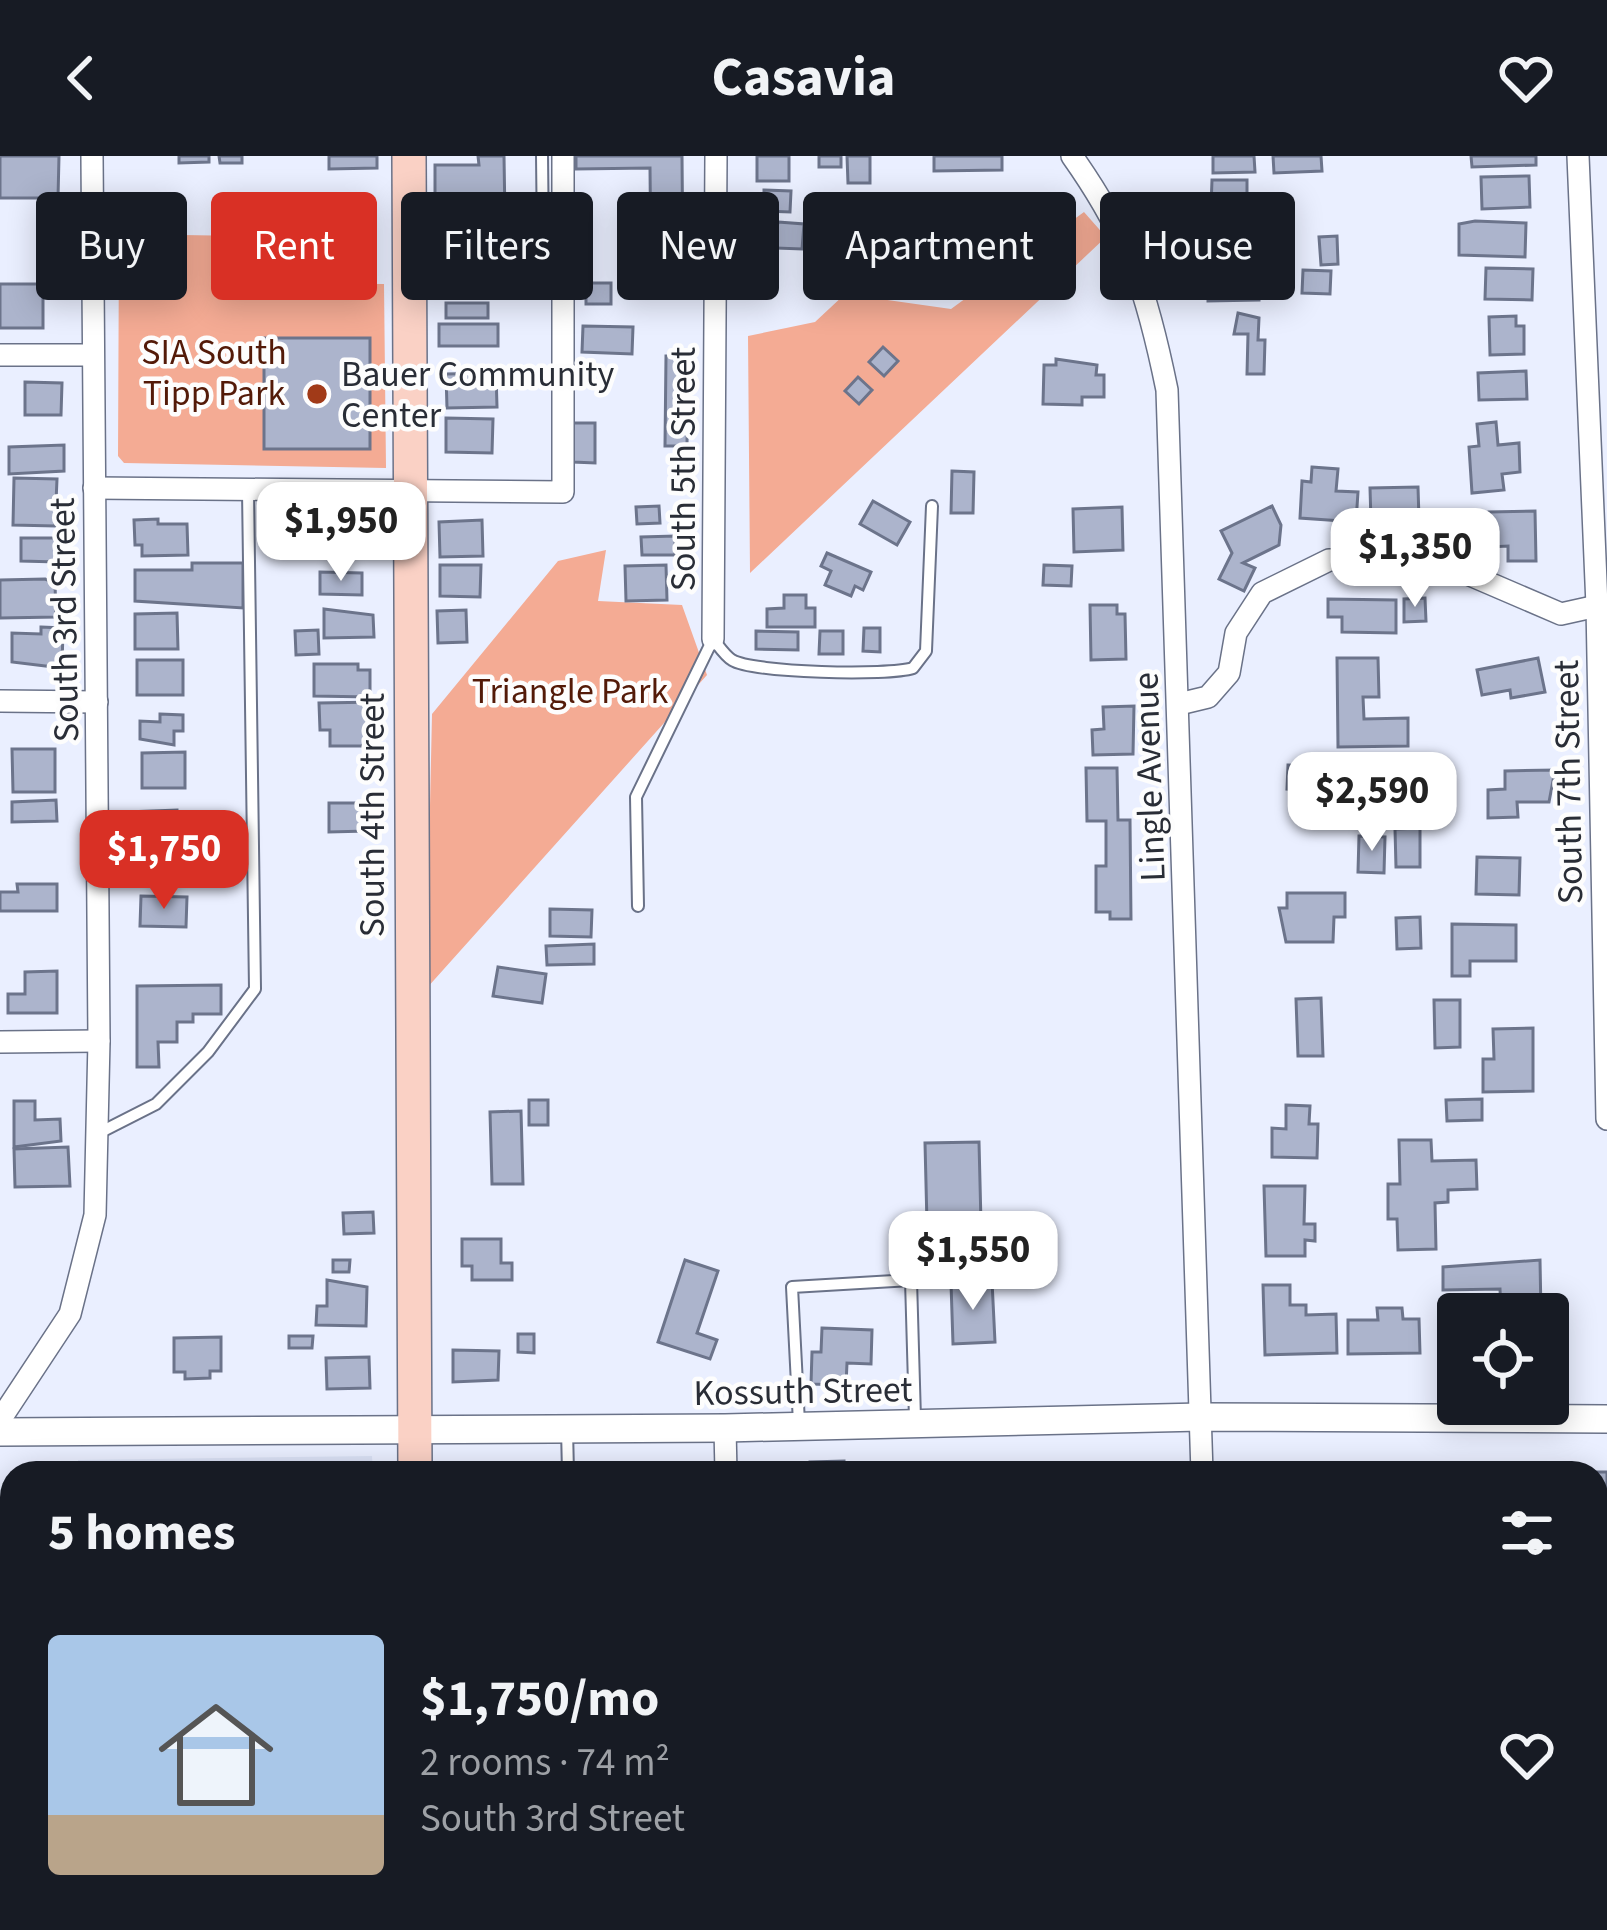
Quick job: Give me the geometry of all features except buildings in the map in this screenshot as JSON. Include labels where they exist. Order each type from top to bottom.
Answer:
[{"type":"main road","name":"South 4th Street","points":[[410,156],[410,192]]},
{"type":"main road","name":"South 4th Street","points":[[410,300],[415,1461]]},
{"type":"street","name":"South 3rd Street","points":[[0,1420],[70,1314],[95,1215],[99,1041],[92,156]]},
{"type":"street","points":[[562,156],[562,192]]},
{"type":"street","name":"South 5th Street","points":[[713,639],[716,156]]},
{"type":"street","name":"Lingle Avenue","points":[[1072,156],[1119,226],[1147,290],[1167,390],[1202,1461]]},
{"type":"street","name":"South 7th Street","points":[[1579,156],[1596,277],[1607,1119]]},
{"type":"street","points":[[94,488],[563,492],[563,300]]},
{"type":"street","points":[[0,355],[92,356]]},
{"type":"street","points":[[1179,704],[1208,697],[1229,673],[1236,633],[1262,593],[1328,560],[1433,560],[1561,614],[1597,606]]},
{"type":"street","points":[[0,701],[97,702]]},
{"type":"street","points":[[0,1042],[99,1041]]},
{"type":"street","name":"Kossuth Street","points":[[0,1432],[415,1426],[725,1429],[1201,1417],[1607,1419]]},
{"type":"street","points":[[725,1429],[726,1461]]},
{"type":"lane","points":[[542,156],[542,192]]},
{"type":"lane","points":[[97,1133],[156,1104],[208,1052],[256,988],[248,491]]},
{"type":"lane","points":[[638,906],[636,797],[713,639],[732,660],[753,665],[882,673],[913,668],[926,651],[928,636],[932,506]]},
{"type":"lane","points":[[800,1427],[792,1287],[911,1280],[915,1424]]},
{"type":"lane","points":[[567,1426],[568,1461]]},
{"type":"shaded area","points":[[372,1456],[372,1461],[78,1461]]},
{"type":"green space","points":[[1084,212],[1100,230],[1100,243],[1076,265],[1076,218]]},
{"type":"green space","name":"SIA South Tipp Park","points":[[187,235],[211,235],[211,300],[377,300],[377,284],[384,284],[386,468],[124,463],[118,456],[119,300],[187,300]]},
{"type":"green space","points":[[839,300],[887,300],[951,309],[963,300],[1039,300],[750,573],[748,336],[815,322]]},
{"type":"green space","name":"Triangle Park","points":[[606,550],[598,601],[682,605],[707,675],[426,989],[432,714],[558,561]]},
{"type":"place","name":"Bauer Community Center","points":[[317,394]]}]
